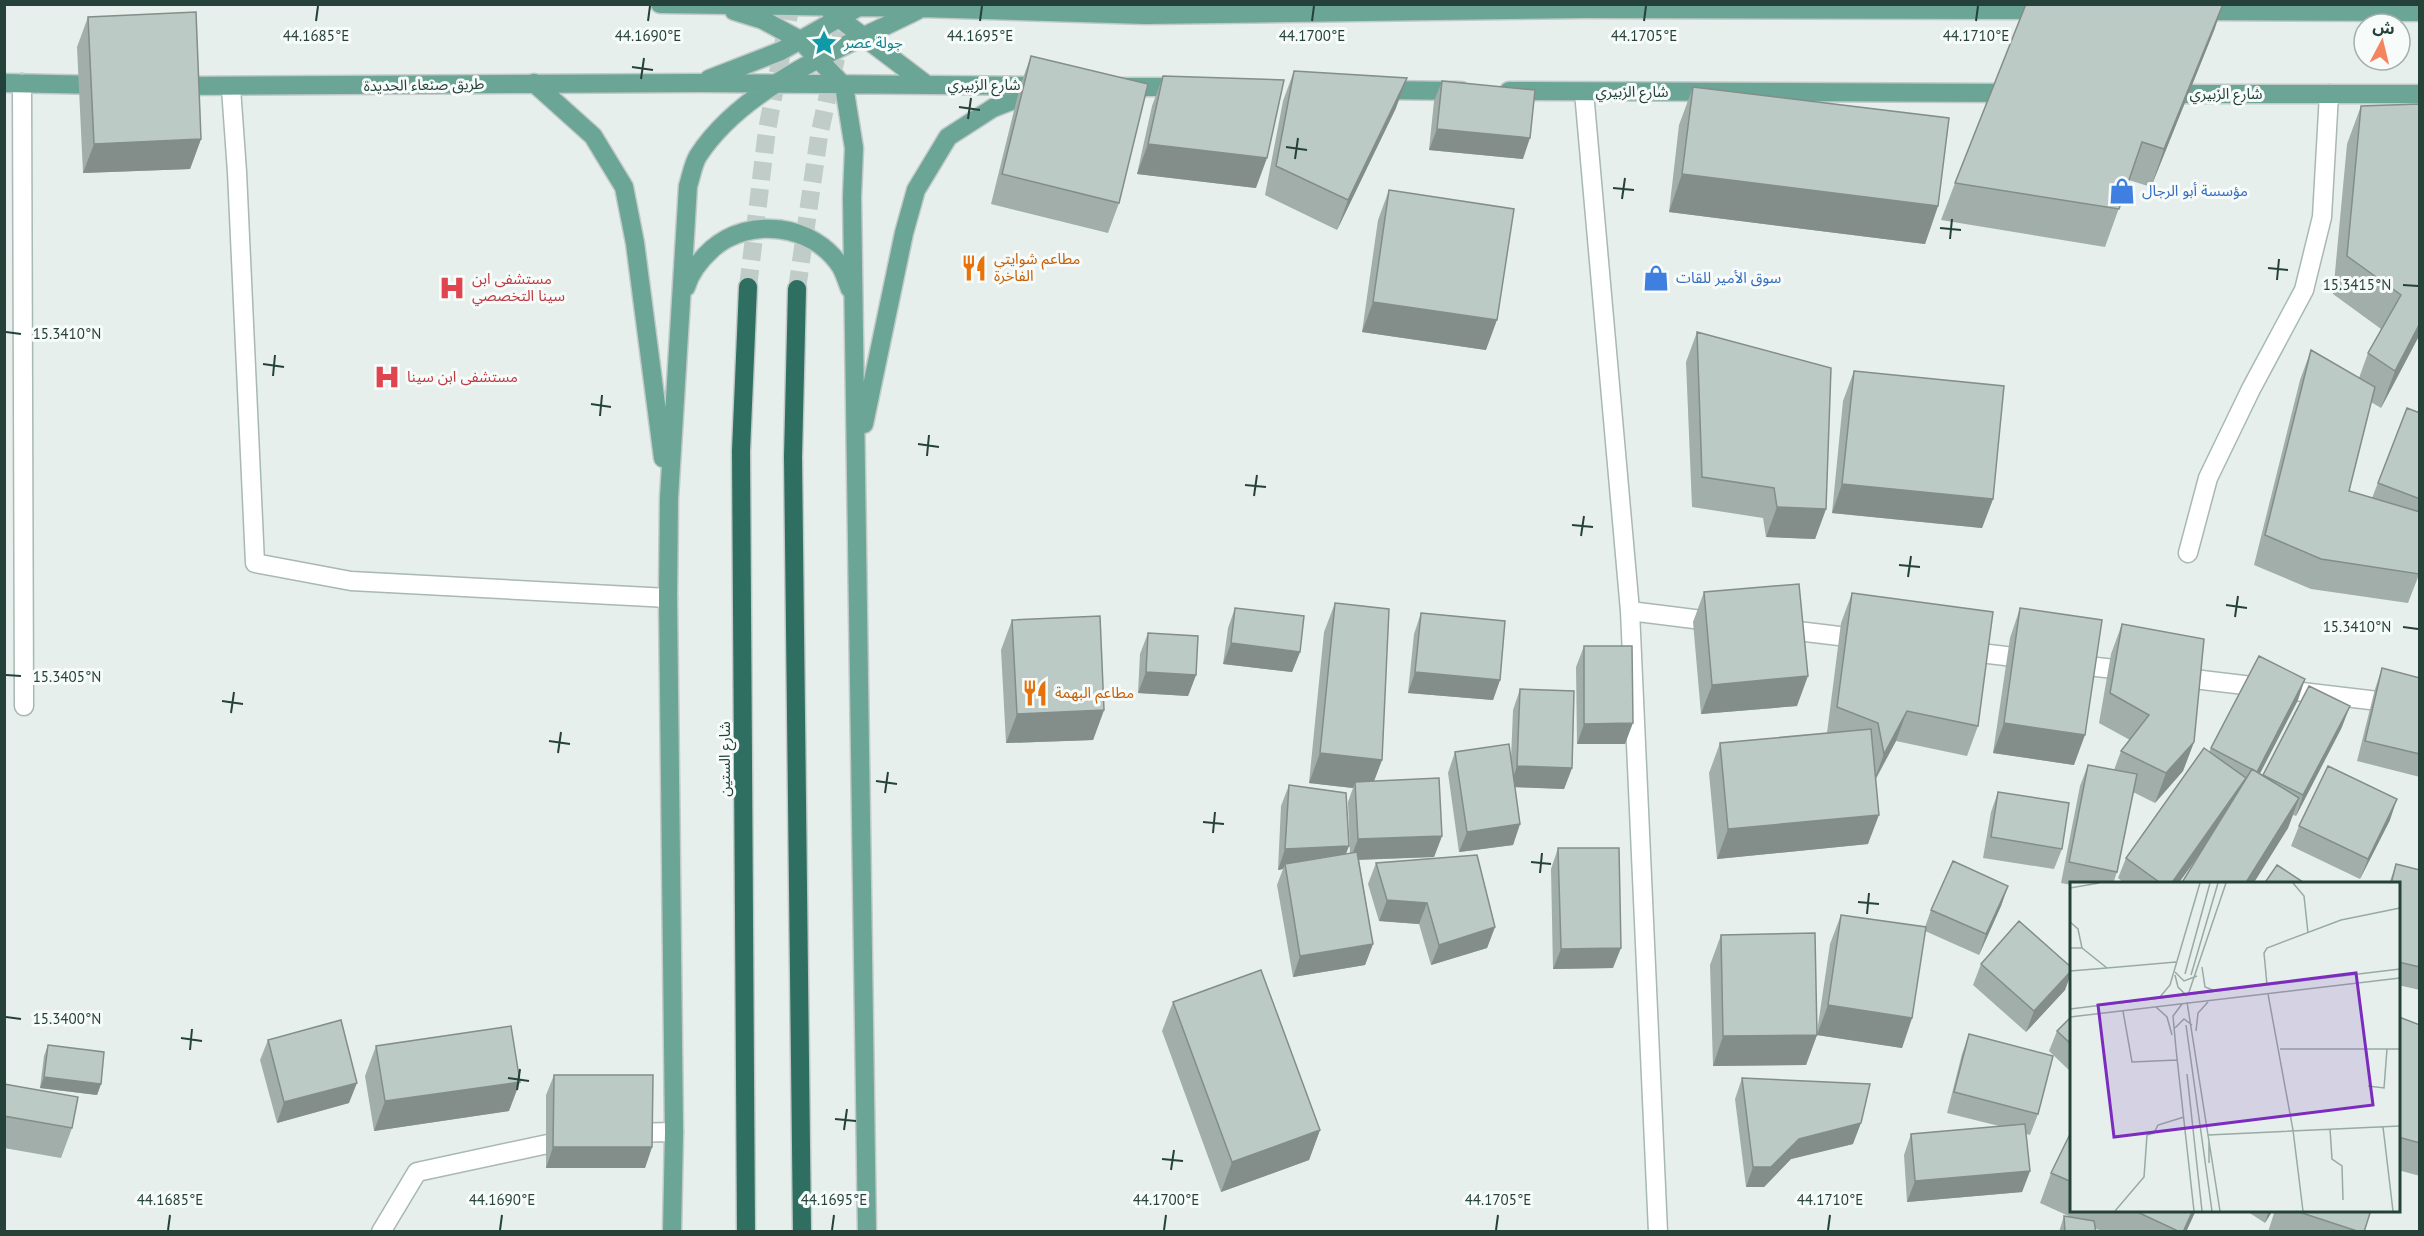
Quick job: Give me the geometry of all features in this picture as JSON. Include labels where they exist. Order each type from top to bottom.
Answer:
[{"type":"highway","name":"شارع الستين","points":[[746,1232],[741,451],[748,287]]},
{"type":"highway","points":[[797,289],[793,457],[802,1232]]},
{"type":"main road","points":[[660,4],[828,10],[860,6],[1146,15],[1584,7],[2061,10]]},
{"type":"main road","points":[[1112,4],[1146,15]]},
{"type":"main road","points":[[715,5],[763,20],[800,40],[820,59],[844,86],[855,148],[852,197],[867,1232]]},
{"type":"main road","points":[[672,1232],[674,1132],[669,498],[688,186],[696,158],[719,129],[774,83],[922,8]]},
{"type":"main road","points":[[828,10],[927,85]]},
{"type":"main road","points":[[699,83],[781,51],[800,40],[828,10]]},
{"type":"main road","points":[[2181,11],[2420,12]]},
{"type":"main road","points":[[13,83],[115,85]]},
{"type":"main road","points":[[534,83],[593,136],[624,187],[635,243],[669,498]]},
{"type":"main road","name":"طريق صنعاء الحديدة","points":[[161,86],[231,88],[534,83],[774,83],[844,86]]},
{"type":"main road","name":"شارع الزبيري","points":[[844,86],[1057,86],[993,108],[948,137],[916,189],[904,233],[857,455]]},
{"type":"main road","points":[[1110,86],[1205,88]]},
{"type":"main road","name":"شارع الزبيري","points":[[1359,89],[2034,93]]},
{"type":"main road","name":"شارع الزبيري","points":[[2152,94],[2420,94]]},
{"type":"main road","points":[[682,312],[687,283],[701,258],[722,240],[749,229],[777,228],[802,234],[824,248],[841,267],[852,291],[855,314]]},
{"type":"street","points":[[13,83],[24,706]]},
{"type":"street","points":[[231,88],[255,563],[351,581],[668,598]]},
{"type":"street","points":[[1584,92],[1630,611],[1658,1232]]},
{"type":"street","points":[[2188,553],[2208,478],[2251,389],[2304,290],[2322,217],[2329,94]]},
{"type":"street","points":[[1630,611],[1736,624]]},
{"type":"street","points":[[1760,627],[1878,641]]},
{"type":"street","points":[[1948,649],[2420,706]]},
{"type":"street","points":[[608,1133],[674,1132]]},
{"type":"street","points":[[381,1232],[417,1172],[585,1136]]},
{"type":"building","points":[[2026,4],[2223,4],[2164,149],[2142,142],[2119,209],[1955,183]]},
{"type":"building","points":[[196,12],[201,139],[94,144],[88,17]]},
{"type":"building","points":[[1031,56],[1148,84],[1119,203],[1002,174]]},
{"type":"building","points":[[1294,71],[1407,78],[1348,200],[1276,166]]},
{"type":"building","points":[[1163,76],[1284,80],[1267,158],[1148,144]]},
{"type":"building","points":[[1442,81],[1535,90],[1530,138],[1437,129]]},
{"type":"building","points":[[1693,87],[1949,118],[1938,206],[1682,174]]},
{"type":"building","points":[[2420,104],[2420,323],[2395,371],[2368,353],[2401,295],[2347,256],[2361,106]]},
{"type":"building","points":[[1389,190],[1514,209],[1497,320],[1373,302]]},
{"type":"building","points":[[1697,332],[1831,368],[1826,509],[1777,507],[1774,488],[1702,477]]},
{"type":"building","points":[[2311,350],[2375,387],[2349,491],[2420,512],[2419,574],[2321,559],[2265,535]]},
{"type":"building","points":[[1854,371],[2004,386],[1993,499],[1842,484]]},
{"type":"building","points":[[2407,408],[2420,413],[2420,499],[2378,483]]},
{"type":"building","points":[[1799,584],[1808,676],[1712,685],[1704,592]]},
{"type":"building","points":[[1852,593],[1993,612],[1978,726],[1907,711],[1884,754],[1878,723],[1837,707]]},
{"type":"building","points":[[1335,603],[1389,609],[1382,760],[1320,753]]},
{"type":"building","points":[[1235,608],[1304,616],[1300,652],[1231,643]]},
{"type":"building","points":[[2020,608],[2102,620],[2085,735],[2004,723]]},
{"type":"building","points":[[1421,613],[1505,621],[1500,680],[1415,672]]},
{"type":"building","points":[[1100,616],[1104,710],[1017,714],[1012,620]]},
{"type":"building","points":[[2122,624],[2204,639],[2194,742],[2166,773],[2121,751],[2149,715],[2110,693]]},
{"type":"building","points":[[1148,633],[1198,636],[1196,675],[1146,672]]},
{"type":"building","points":[[1584,646],[1632,646],[1633,723],[1584,724]]},
{"type":"building","points":[[2259,656],[2305,679],[2257,772],[2211,748]]},
{"type":"building","points":[[2382,668],[2420,678],[2420,754],[2365,741]]},
{"type":"building","points":[[2309,686],[2350,706],[2303,795],[2263,775]]},
{"type":"building","points":[[1520,689],[1574,691],[1572,768],[1517,766]]},
{"type":"building","points":[[1871,729],[1879,815],[1728,829],[1720,743]]},
{"type":"building","points":[[1509,744],[1520,824],[1467,832],[1455,752]]},
{"type":"building","points":[[2204,748],[2246,778],[2172,882],[2159,882],[2126,858]]},
{"type":"building","points":[[2088,765],[2137,774],[2117,872],[2069,862]]},
{"type":"building","points":[[2328,766],[2397,799],[2368,859],[2299,826]]},
{"type":"building","points":[[2252,769],[2299,798],[2246,882],[2182,882]]},
{"type":"building","points":[[1439,778],[1442,836],[1358,839],[1355,782]]},
{"type":"building","points":[[1289,785],[1346,793],[1349,846],[1285,849]]},
{"type":"building","points":[[1998,792],[2069,803],[2062,849],[1991,837]]},
{"type":"building","points":[[1558,848],[1619,848],[1621,948],[1561,949]]},
{"type":"building","points":[[1357,852],[1373,944],[1300,956],[1285,864]]},
{"type":"building","points":[[1477,855],[1495,927],[1439,945],[1427,903],[1387,900],[1376,863]]},
{"type":"building","points":[[1953,861],[2008,886],[1986,934],[1931,910]]},
{"type":"building","points":[[2396,864],[2420,870],[2420,967],[2400,962],[2400,882],[2392,882]]},
{"type":"building","points":[[2277,865],[2303,882],[2265,882]]},
{"type":"building","points":[[1841,915],[1926,927],[1912,1018],[1828,1005]]},
{"type":"building","points":[[2019,921],[2070,966],[2070,972],[2034,1011],[1981,964]]},
{"type":"building","points":[[1815,933],[1817,1035],[1723,1036],[1721,935]]},
{"type":"building","points":[[1261,970],[1320,1130],[1232,1162],[1173,1002]]},
{"type":"building","points":[[2400,1017],[2420,1025],[2420,1143],[2400,1138]]},
{"type":"building","points":[[2070,1018],[2070,1043],[2057,1031]]},
{"type":"building","points":[[341,1020],[357,1083],[284,1102],[268,1040]]},
{"type":"building","points":[[511,1026],[520,1082],[385,1101],[376,1046]]},
{"type":"building","points":[[1969,1034],[2053,1056],[2038,1114],[1954,1092]]},
{"type":"building","points":[[48,1045],[104,1052],[101,1084],[44,1077]]},
{"type":"building","points":[[554,1075],[653,1075],[652,1147],[553,1147]]},
{"type":"building","points":[[1742,1078],[1870,1084],[1861,1123],[1799,1139],[1771,1167],[1753,1167]]},
{"type":"building","points":[[4,1084],[78,1097],[72,1128],[4,1116]]},
{"type":"building","points":[[2025,1124],[2030,1171],[1915,1181],[1911,1134]]},
{"type":"building","points":[[2070,1134],[2070,1181],[2051,1173]]},
{"type":"building","points":[[2137,1212],[2192,1212],[2183,1232]]},
{"type":"building","points":[[2299,1212],[2370,1212],[2364,1232]]},
{"type":"building","points":[[2064,1216],[2094,1221],[2096,1232],[2065,1232]]},
{"type":"tunnel","points":[[748,287],[767,130],[791,4]]},
{"type":"tunnel","points":[[797,289],[819,136],[847,8]]},
{"type":"place","name":"جولة عصر","points":[[824,43]]},
{"type":"place","name":"مؤسسة أبو الرجال","points":[[2122,191]]},
{"type":"place","name":"مطاعم شوايتي الفاخرة","points":[[974,268]]},
{"type":"place","name":"سوق الأمير للقات","points":[[1656,278]]},
{"type":"place","name":"مستشفى ابن سينا التخصصي","points":[[452,288]]},
{"type":"place","name":"مستشفى ابن سينا","points":[[387,377]]},
{"type":"place","name":"مطاعم البهمة","points":[[1035,693]]}]
